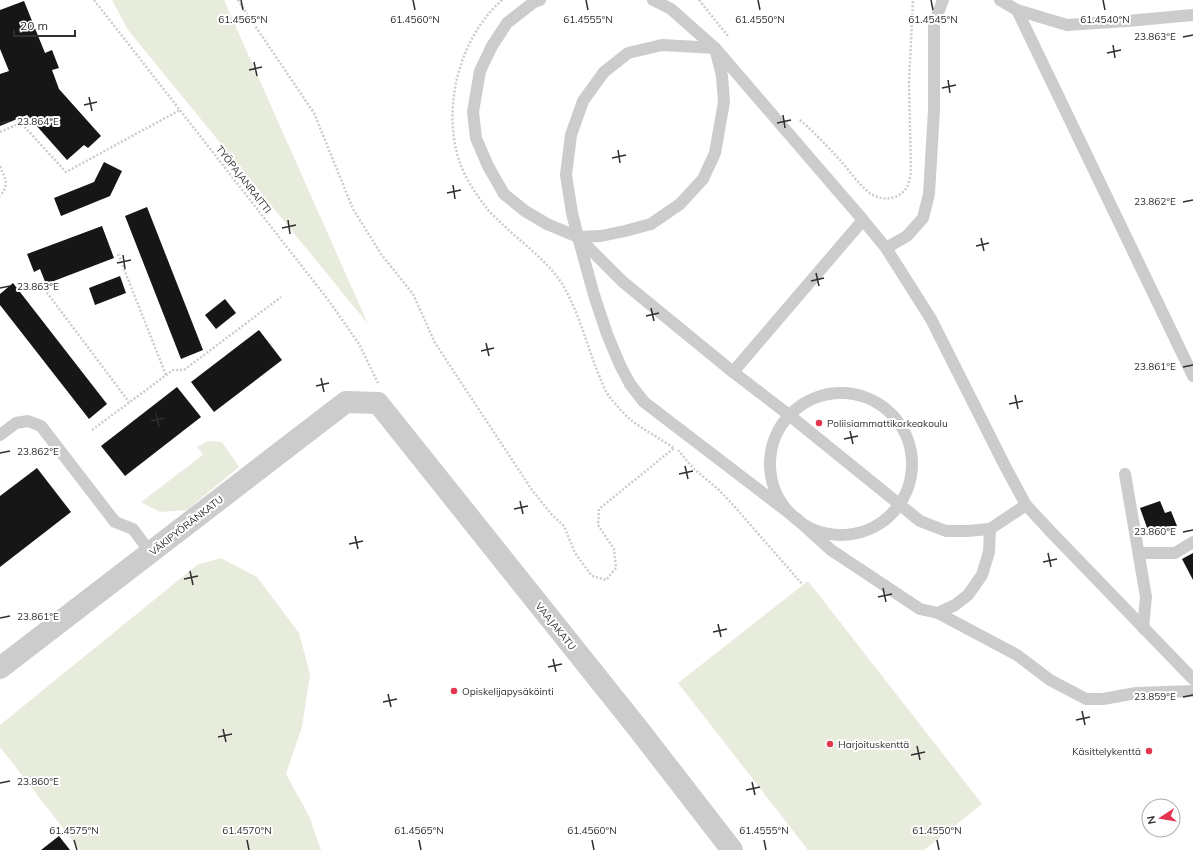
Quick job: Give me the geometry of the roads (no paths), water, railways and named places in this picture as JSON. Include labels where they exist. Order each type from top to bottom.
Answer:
[{"type":"street","name":"VÄKIPYÖRÄNKATU","points":[[0,668],[346,402],[378,403]]},
{"type":"street","name":"VAAJAKATU","points":[[378,403],[631,720],[732,850]]},
{"type":"lane","points":[[540,0],[534,2],[506,23],[492,46],[480,71],[473,112],[476,138],[488,166],[504,194],[525,211],[547,224],[578,237],[623,282],[920,521],[946,531],[990,529],[1026,505]]},
{"type":"lane","points":[[653,0],[670,10],[715,48],[886,248],[931,319],[1026,505],[1052,534],[1193,678]]},
{"type":"lane","points":[[886,248],[907,236],[923,218],[929,194],[934,110],[934,24],[943,0]]},
{"type":"lane","points":[[1000,0],[1017,10],[1067,24],[1126,21],[1193,15]]},
{"type":"lane","points":[[1017,10],[1193,376]]},
{"type":"lane","points":[[715,48],[662,45],[628,53],[604,72],[583,101],[571,135],[566,175],[572,213],[594,295],[620,365],[630,384],[644,402],[797,519],[831,550],[920,609],[938,613],[1018,655],[1050,680],[1086,699],[1103,699],[1136,693],[1193,692]]},
{"type":"lane","points":[[578,237],[601,236],[651,224],[680,204],[702,180],[715,153],[724,102],[722,76],[715,48]]},
{"type":"lane","points":[[733,372],[862,220]]},
{"type":"lane","points":[[833,393],[860,395],[886,408],[904,430],[912,457],[911,481],[900,505],[878,525],[851,534],[824,533],[797,519],[779,498],[771,474],[772,445],[778,430],[789,415],[806,401],[833,393]]},
{"type":"lane","points":[[0,435],[16,423],[28,421],[41,426],[115,522],[133,529],[150,552]]},
{"type":"lane","points":[[1125,474],[1146,596],[1143,628]]},
{"type":"lane","points":[[938,613],[955,605],[968,595],[982,575],[989,552],[990,529]]},
{"type":"lane","points":[[1139,553],[1175,553],[1193,542]]},
{"type":"place","name":"Poliisiammattikorkeakoulu","points":[[819,423]]},
{"type":"place","name":"Opiskelijapysäköinti","points":[[454,691]]},
{"type":"place","name":"Harjoituskenttä","points":[[830,744]]},
{"type":"place","name":"Käsittelykenttä","points":[[1149,751]]}]
